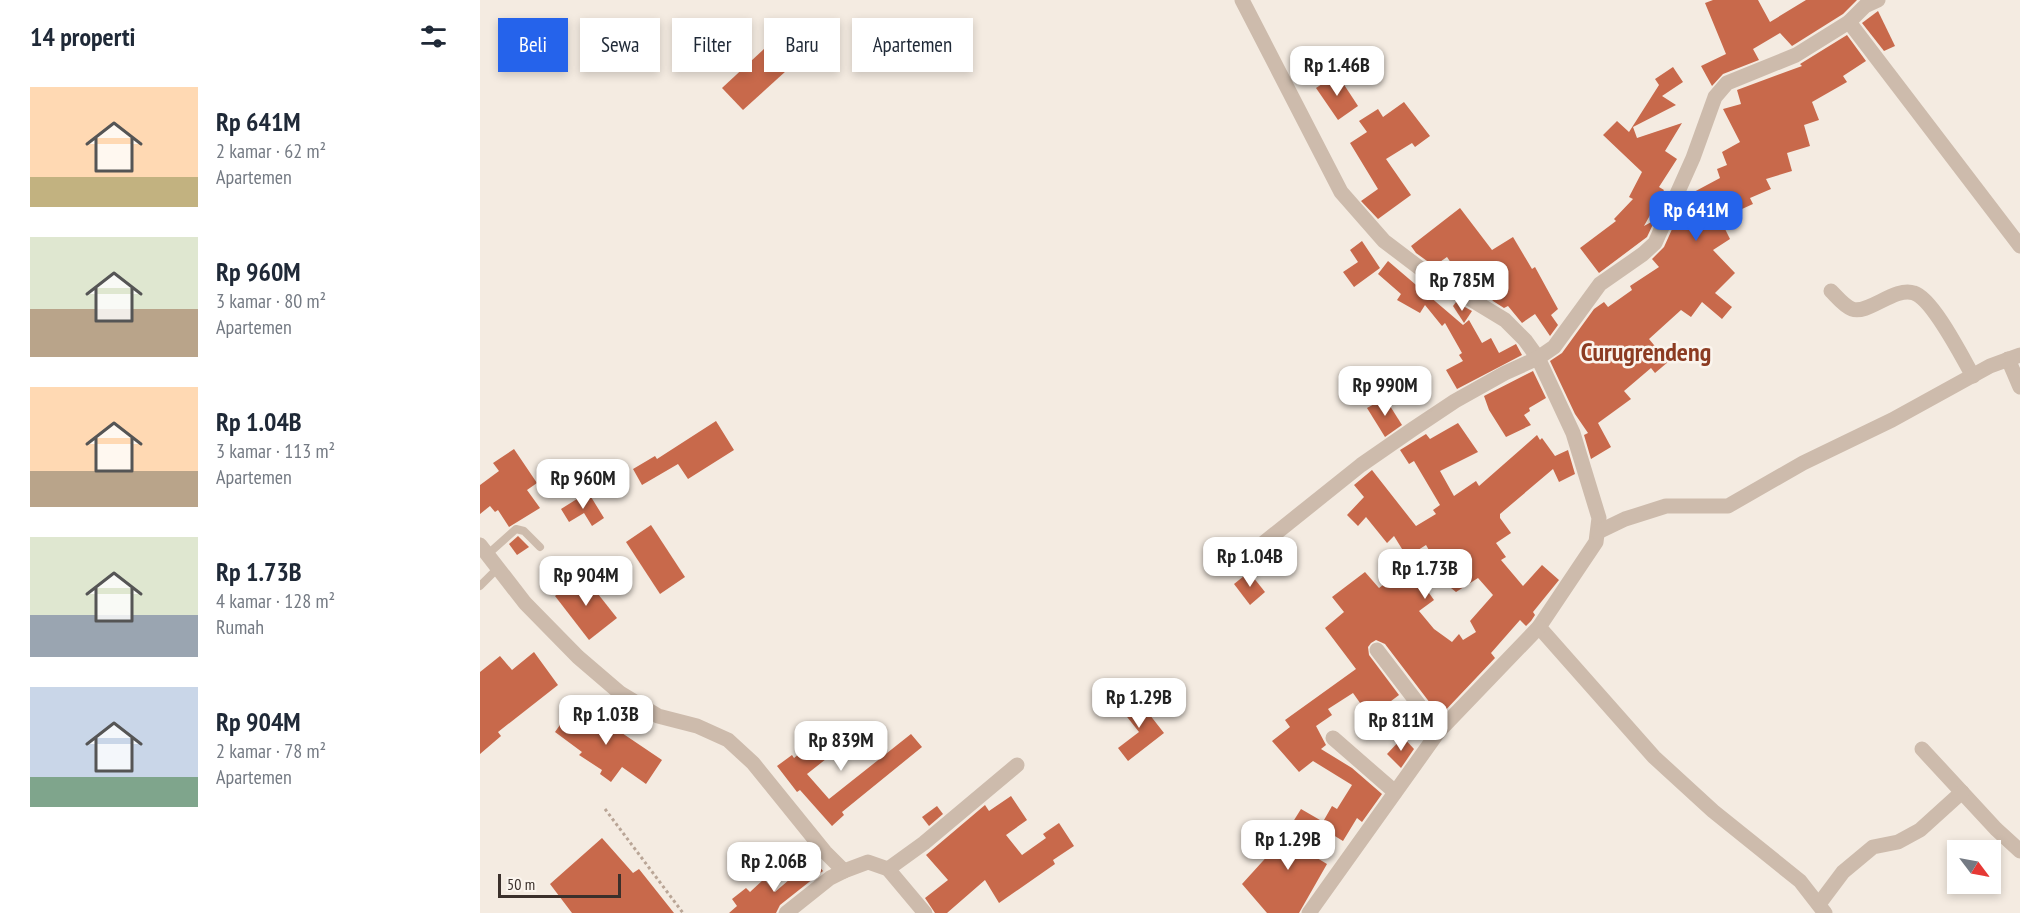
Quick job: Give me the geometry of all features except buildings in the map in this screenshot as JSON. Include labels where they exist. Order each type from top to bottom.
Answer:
[{"type":"street","points":[[1242,0],[1341,192],[1384,241],[1421,269],[1505,320],[1525,340],[1538,358],[1573,433],[1599,518],[1598,532],[1590,554],[1539,627],[1439,730],[1309,913]]},
{"type":"street","points":[[1241,561],[1360,465],[1413,429],[1495,379],[1538,358],[1562,338],[1600,284],[1643,255],[1655,243],[1693,159],[1715,97],[1728,83],[1796,55],[1849,22],[1865,6],[1878,0]]},
{"type":"street","points":[[1849,22],[2020,246]]},
{"type":"street","points":[[1831,291],[1849,309],[1858,311],[1905,291],[1915,293],[1929,304],[1973,376]]},
{"type":"street","points":[[1598,532],[1625,519],[1666,506],[1728,506],[1803,463],[1853,440],[1973,376],[2014,357],[2020,387]]},
{"type":"street","points":[[484,549],[525,603],[570,650],[620,693],[658,716],[698,726],[728,740],[753,763],[802,825],[844,871]]},
{"type":"street","points":[[1539,627],[1654,757],[1713,811],[1800,881],[1822,908],[1843,872],[1873,847],[1898,842],[1920,830],[1962,792]]},
{"type":"street","points":[[1377,650],[1439,730]]},
{"type":"street","points":[[1333,738],[1395,792]]},
{"type":"street","points":[[1922,749],[1996,829],[2020,851]]},
{"type":"street","points":[[888,869],[924,843],[1017,765]]},
{"type":"street","points":[[786,913],[830,878],[868,862],[888,869],[925,913]]},
{"type":"lane","points":[[484,549],[516,529],[524,531],[540,546]]},
{"type":"lane","points":[[480,586],[498,568]]},
{"type":"path","points":[[605,809],[683,913]]},
{"type":"district","name":"Curugrendeng","points":[[1646,352]]}]
